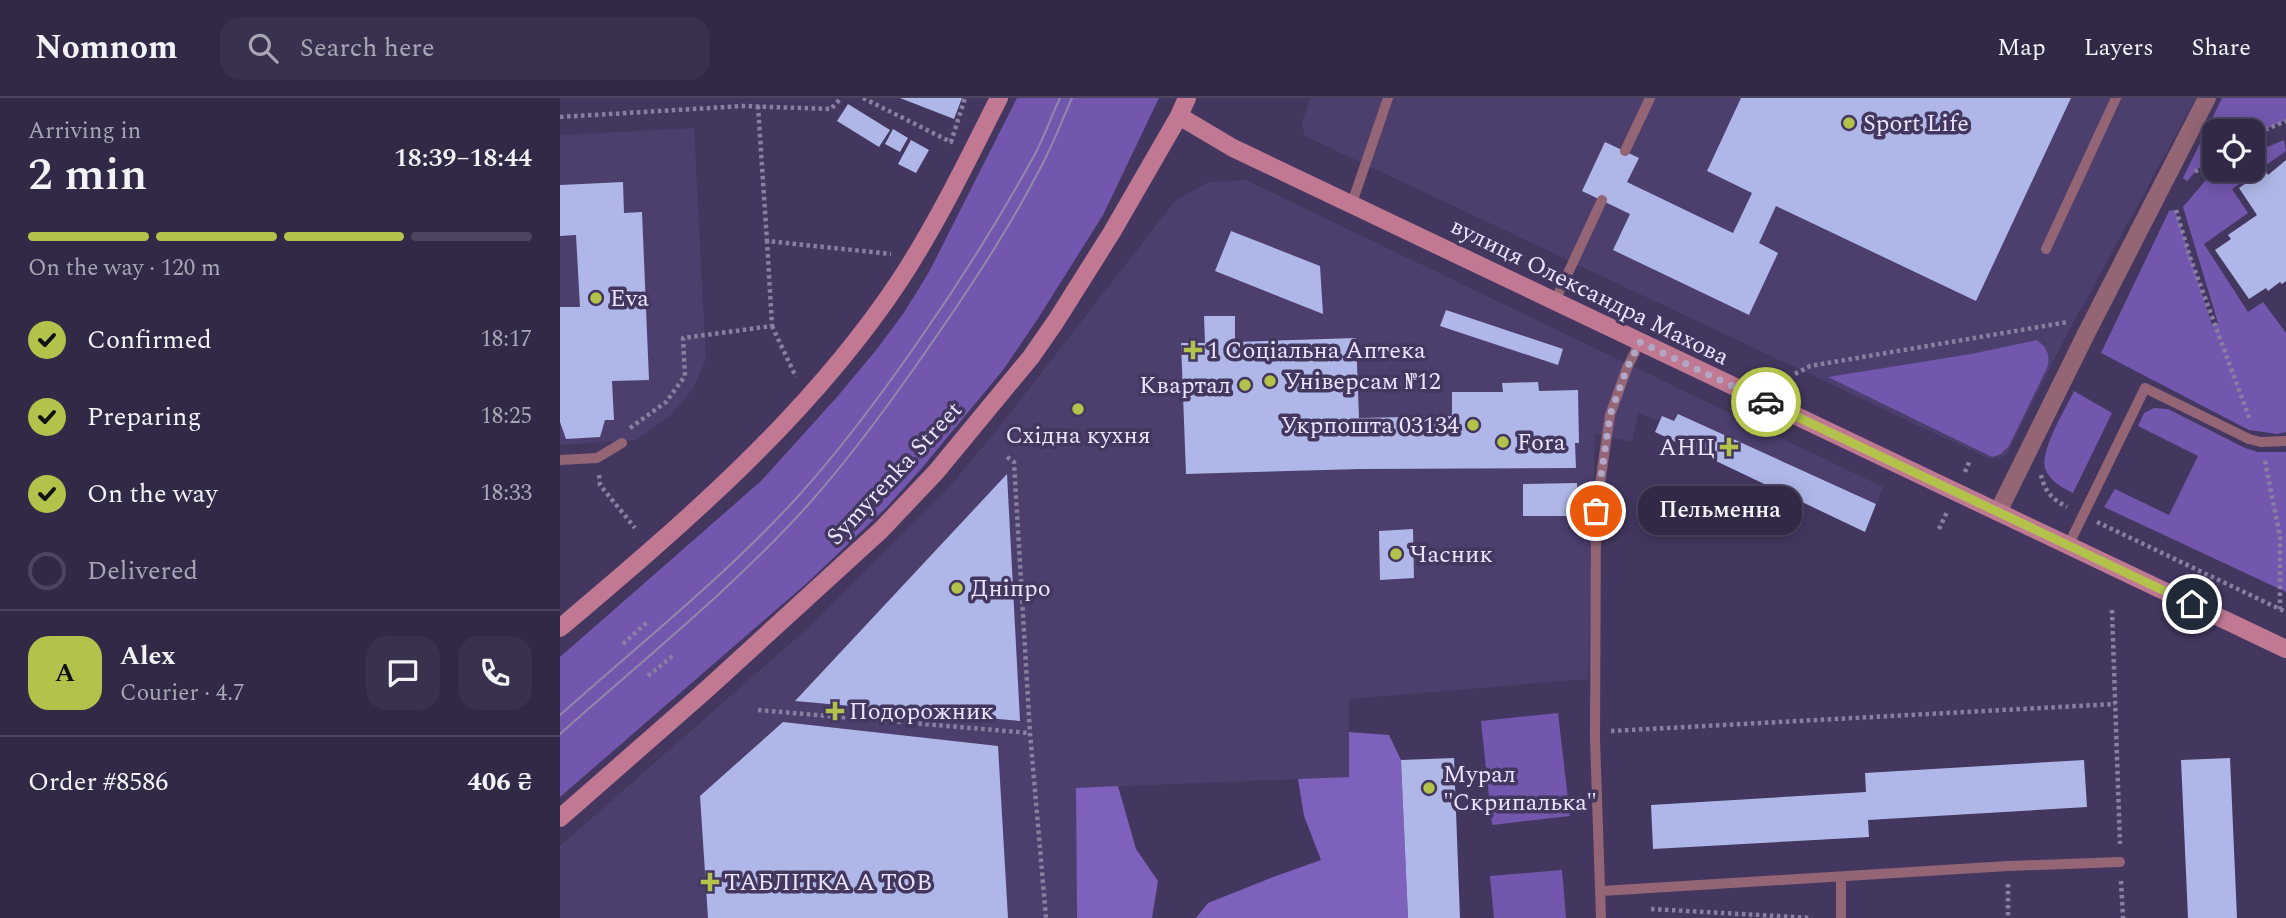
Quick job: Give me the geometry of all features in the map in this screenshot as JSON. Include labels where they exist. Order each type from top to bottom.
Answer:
[{"type":"street","points":[[560,628],[708,498],[794,414],[855,343],[900,280],[934,224],[999,98]]},
{"type":"street","name":"Symyrenka Street","points":[[560,818],[706,690],[881,530],[936,472],[1031,357],[1056,321],[1112,232],[1187,98]]},
{"type":"street","points":[[1998,512],[2207,98]]},
{"type":"street","name":"вулиця Олександра Махова","points":[[1179,116],[1233,148],[2286,649]]},
{"type":"lane","points":[[1352,203],[1388,98]]},
{"type":"lane","points":[[1625,151],[1650,98]]},
{"type":"lane","points":[[2046,249],[2116,98]]},
{"type":"lane","points":[[1556,301],[1602,200]]},
{"type":"lane","points":[[1601,918],[1596,732],[1596,511],[1610,415],[1627,368],[1640,342]]},
{"type":"lane","points":[[2068,546],[2145,388],[2249,439],[2261,442],[2286,441]]},
{"type":"lane","points":[[560,460],[597,458],[622,443]]},
{"type":"lane","points":[[1602,891],[2008,866],[2120,862]]},
{"type":"lane","points":[[1841,878],[1841,918]]},
{"type":"path","points":[[560,117],[758,106],[831,109],[841,98]]},
{"type":"path","points":[[863,98],[951,142],[965,98]]},
{"type":"path","points":[[758,106],[772,326],[796,377]]},
{"type":"path","points":[[2265,130],[2286,121]]},
{"type":"path","points":[[2189,177],[2202,167]]},
{"type":"path","points":[[2174,206],[2254,430]]},
{"type":"path","points":[[767,241],[891,254]]},
{"type":"path","points":[[1795,374],[1810,366],[2070,322],[2087,332]]},
{"type":"path","points":[[626,430],[666,402],[685,376],[683,338],[772,326]]},
{"type":"path","points":[[2263,455],[2280,537],[2280,609]]},
{"type":"path","points":[[1007,457],[1014,462],[1030,733],[1046,918]]},
{"type":"path","points":[[597,458],[600,485],[635,528]]},
{"type":"path","points":[[2040,470],[2044,488],[2053,500],[2286,612]]},
{"type":"path","points":[[2112,610],[2123,918]]},
{"type":"path","points":[[623,644],[647,622]]},
{"type":"path","points":[[648,676],[675,654]]},
{"type":"path","points":[[1596,732],[2115,704]]},
{"type":"path","points":[[758,710],[1030,733]]},
{"type":"path","points":[[2008,866],[2008,918]]},
{"type":"path","points":[[1641,909],[1812,918]]},
{"type":"shaded area","points":[[1017,98],[1159,98],[1103,215],[1037,320],[1003,370],[921,469],[887,507],[807,583],[560,797],[560,657],[761,481],[877,349],[929,272]]},
{"type":"shaded area","points":[[1310,98],[2196,98],[2063,342],[2007,454],[1999,459],[1987,458],[1305,136],[1302,123]]},
{"type":"shaded area","points":[[2222,98],[2286,98],[2286,120],[2265,129],[2265,119],[2212,119]]},
{"type":"shaded area","points":[[694,128],[706,359],[693,389],[672,414],[636,440],[560,445],[560,135]]},
{"type":"shaded area","points":[[2202,139],[2202,166],[2187,181],[2183,178]]},
{"type":"shaded area","points":[[2284,140],[2286,151],[2265,166],[2265,148]]},
{"type":"shaded area","points":[[1246,180],[1883,487],[1865,532],[1655,432],[1659,421],[1638,413],[1632,442],[1595,434],[1588,679],[1349,699],[1349,777],[1076,788],[1077,918],[560,918],[560,846],[809,627],[946,491],[1175,201],[1208,182]]},
{"type":"shaded area","points":[[2204,182],[2242,182],[2232,189],[2248,213],[2204,244],[2248,312],[2263,302],[2286,333],[2286,432],[2277,434],[2249,430],[2101,353],[2169,211],[2175,210],[2212,325],[2218,323],[2183,207]]},
{"type":"shaded area","points":[[2037,340],[2047,352],[2047,368],[2009,446],[2001,454],[1992,457],[1828,377],[1971,354]]},
{"type":"shaded area","points":[[2074,391],[2112,413],[2073,493],[2050,477],[2044,460],[2050,440]]},
{"type":"shaded area","points":[[2154,408],[2168,409],[2245,448],[2258,452],[2286,452],[2286,592],[2104,507],[2115,489],[2169,515],[2198,456],[2138,426],[2144,413]]},
{"type":"shaded area","points":[[1558,713],[1570,816],[1492,825],[1481,721]]},
{"type":"shaded area","points":[[1349,732],[1389,735],[1401,760],[1408,918],[1196,918],[1208,903],[1321,860],[1304,816],[1298,779],[1349,777]]},
{"type":"shaded area","points":[[1118,786],[1136,849],[1158,881],[1152,918],[1077,918],[1076,788]]},
{"type":"shaded area","points":[[1562,870],[1566,918],[1494,918],[1490,876]]},
{"type":"building","points":[[900,98],[962,98],[954,119]]},
{"type":"building","points":[[1741,98],[2071,98],[1976,301],[1776,206],[1759,243],[1778,253],[1749,315],[1613,250],[1630,214],[1582,191],[1605,142],[1639,158],[1627,182],[1733,233],[1752,193],[1707,171]]},
{"type":"building","points":[[848,104],[890,130],[879,147],[837,121]]},
{"type":"building","points":[[893,129],[908,138],[900,152],[885,144]]},
{"type":"building","points":[[911,140],[929,150],[916,173],[898,164]]},
{"type":"building","points":[[2286,160],[2286,281],[2268,291],[2266,288],[2249,299],[2215,250],[2231,239],[2228,235],[2257,215],[2239,188],[2248,182],[2265,182],[2265,170],[2268,175]]},
{"type":"building","points":[[623,182],[624,213],[642,212],[649,380],[612,381],[614,420],[605,420],[600,437],[566,439],[560,422],[560,307],[580,307],[576,235],[560,236],[560,185]]},
{"type":"building","points":[[1231,231],[1320,266],[1323,314],[1215,271]]},
{"type":"building","points":[[1446,310],[1563,349],[1558,365],[1440,326]]},
{"type":"building","name":"Універсам №12","points":[[1204,316],[1235,316],[1235,342],[1356,338],[1359,418],[1452,416],[1452,392],[1503,392],[1502,383],[1538,382],[1539,391],[1578,390],[1579,443],[1575,443],[1576,468],[1360,469],[1186,474],[1181,343],[1205,343]]},
{"type":"building","points":[[1678,414],[1876,504],[1865,532],[1655,432],[1662,416],[1674,421]]},
{"type":"building","name":"Дніпро","points":[[1007,474],[1020,721],[795,701]]},
{"type":"building","points":[[1577,483],[1578,516],[1523,516],[1523,484]]},
{"type":"building","name":"Часник","points":[[1413,529],[1414,578],[1380,580],[1379,531]]},
{"type":"building","points":[[783,722],[998,746],[1008,918],[708,918],[700,796]]},
{"type":"building","points":[[1454,758],[1460,918],[1408,918],[1401,760]]},
{"type":"building","points":[[2230,758],[2237,918],[2188,918],[2181,760]]},
{"type":"building","points":[[2084,760],[2087,807],[1868,820],[1869,837],[1653,849],[1651,805],[1866,792],[1865,773]]},
{"type":"tram line","points":[[560,715],[744,551],[831,458],[900,368],[976,255],[1034,156],[1060,98]]},
{"type":"tram line","points":[[560,734],[749,565],[808,505],[850,454],[932,343],[998,243],[1042,165],[1072,98]]},
{"type":"way so far","points":[[1596,511],[1610,415],[1627,368],[1640,342],[1766,402]]},
{"type":"place","name":"Sport Life","points":[[1849,123]]},
{"type":"place","name":"Eva","points":[[596,298]]},
{"type":"place","name":"1 Соціальна Аптека","points":[[1193,350]]},
{"type":"place","name":"Універсам №12","points":[[1270,381]]},
{"type":"place","name":"Квартал","points":[[1245,385]]},
{"type":"place","name":"Східна кухня","points":[[1078,409]]},
{"type":"place","name":"Укрпошта 03134","points":[[1473,425]]},
{"type":"place","name":"Fora","points":[[1503,442]]},
{"type":"place","name":"АНЦ","points":[[1729,447]]},
{"type":"place","name":"Пельменна","points":[[1596,511]]},
{"type":"place","name":"Часник","points":[[1396,554]]},
{"type":"place","name":"Дніпро","points":[[957,588]]},
{"type":"place","name":"Подорожник","points":[[835,711]]},
{"type":"place","name":"Мурал \"Скрипалька\"","points":[[1429,788]]},
{"type":"place","name":"ТАБЛІТКА А ТОВ","points":[[710,882]]},
{"type":"route","points":[[1766,402],[2192,604]]}]
